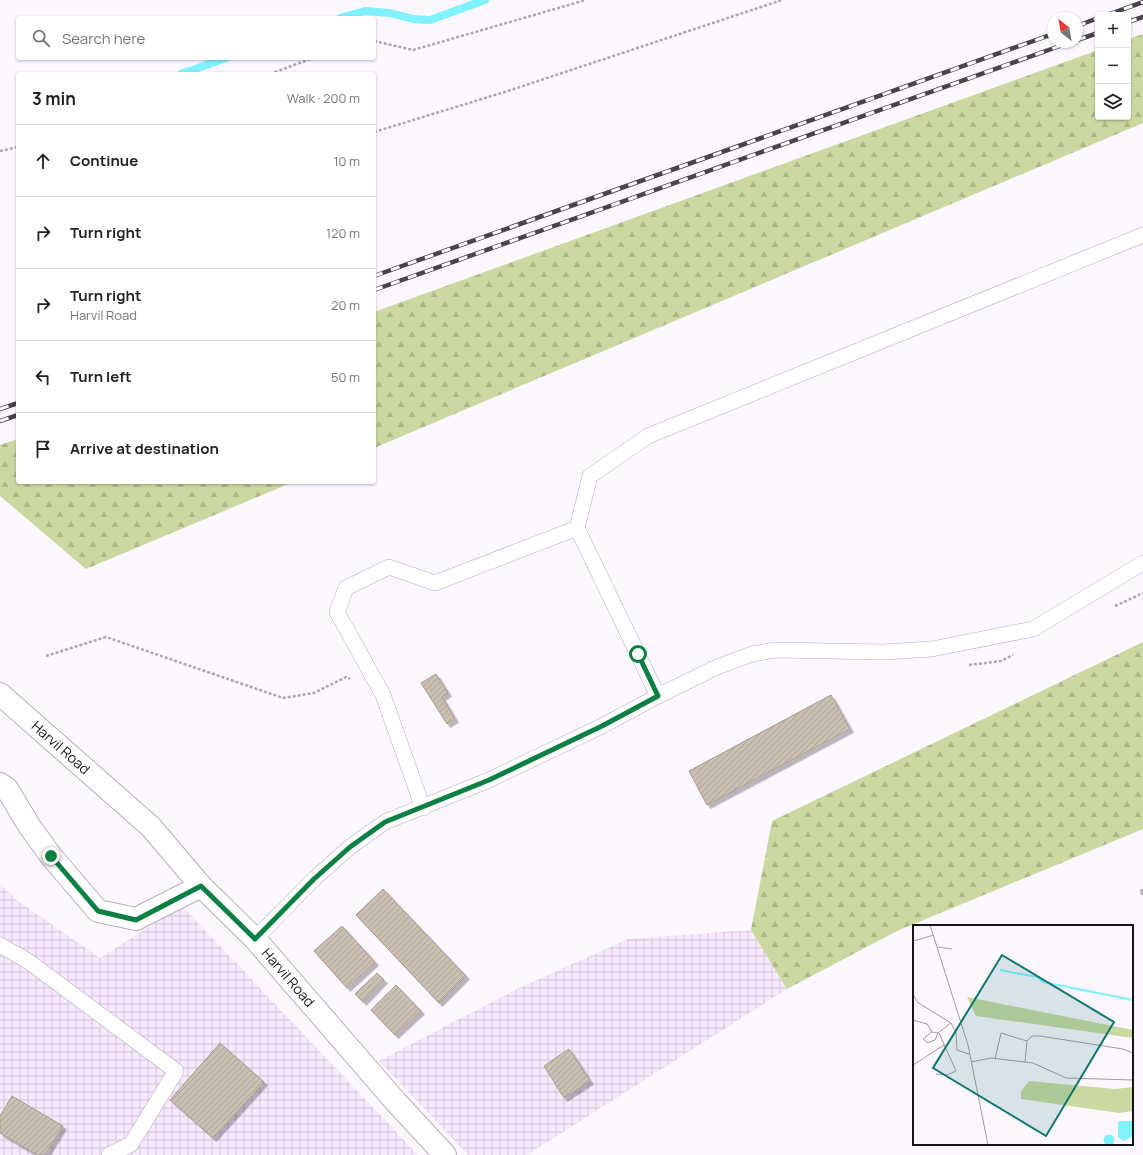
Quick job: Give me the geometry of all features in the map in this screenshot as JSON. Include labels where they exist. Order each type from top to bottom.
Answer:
[{"type":"street","name":"Harvil Road","points":[[0,694],[151,827],[201,886],[255,939],[396,1102],[445,1155]]},
{"type":"street","points":[[0,784],[7,789],[30,827],[51,856],[98,911],[136,920],[201,886]]},
{"type":"lane","points":[[658,696],[577,528],[590,476],[648,436],[1143,235]]},
{"type":"lane","points":[[423,808],[383,695],[337,612],[346,588],[390,567],[435,583],[577,528]]},
{"type":"lane","points":[[255,939],[314,879],[350,847],[385,822],[423,808],[489,780],[602,726],[717,667],[752,654],[775,650],[883,652],[932,649],[1032,629],[1143,563]]},
{"type":"lane","points":[[0,945],[28,961],[176,1071],[131,1144],[109,1155]]},
{"type":"path","points":[[376,41],[413,50],[586,0]]},
{"type":"path","points":[[376,131],[508,91],[782,0]]},
{"type":"path","points":[[275,72],[308,60]]},
{"type":"path","points":[[0,151],[16,147]]},
{"type":"path","points":[[1115,606],[1143,593]]},
{"type":"path","points":[[46,656],[106,637],[283,698],[314,693],[346,677],[383,695]]},
{"type":"path","points":[[963,665],[1001,661],[1015,654]]},
{"type":"path","points":[[1143,890],[1140,891],[1143,896]]},
{"type":"shaded area","points":[[0,884],[18,901],[100,958],[182,906],[418,1155],[0,1155]]},
{"type":"shaded area","points":[[751,930],[787,989],[527,1155],[468,1155],[379,1061],[517,989],[628,939]]},
{"type":"green space","points":[[1143,34],[1143,123],[376,447],[376,311],[1095,51],[1095,120],[1131,120],[1131,38]]},
{"type":"green space","points":[[16,440],[16,484],[288,484],[86,569],[0,496],[0,445]]},
{"type":"green space","points":[[1143,642],[1143,829],[897,931],[787,989],[751,930],[772,821]]},
{"type":"building","points":[[436,674],[448,693],[442,697],[455,719],[447,724],[421,683]]},
{"type":"building","points":[[831,695],[850,729],[707,805],[689,771]]},
{"type":"building","points":[[383,889],[466,976],[439,1003],[356,915]]},
{"type":"building","points":[[342,926],[375,962],[347,988],[314,951]]},
{"type":"building","points":[[377,973],[384,980],[363,1002],[355,994]]},
{"type":"building","points":[[396,985],[421,1011],[395,1035],[371,1010]]},
{"type":"building","points":[[220,1043],[264,1082],[213,1138],[170,1100]]},
{"type":"building","points":[[569,1049],[590,1081],[564,1098],[544,1066]]},
{"type":"building","points":[[12,1096],[63,1126],[45,1155],[37,1155],[0,1133],[0,1116]]},
{"type":"waterway","points":[[347,16],[365,11],[390,13],[413,19],[430,20],[485,0]]},
{"type":"waterway","points":[[187,72],[220,60]]},
{"type":"railway","points":[[1115,12],[1143,2]]},
{"type":"railway","points":[[1131,21],[1143,17]]},
{"type":"railway","points":[[1083,24],[1095,19]]},
{"type":"railway","points":[[1083,38],[1095,34]]},
{"type":"railway","points":[[376,275],[1047,36]]},
{"type":"railway","points":[[376,289],[1054,48]]},
{"type":"railway","points":[[0,409],[16,404]]},
{"type":"railway","points":[[0,421],[16,416]]},
{"type":"route","points":[[51,856],[98,911],[136,920],[201,886],[255,939],[314,879],[350,847],[385,822],[489,780],[602,726],[658,696],[638,654]]}]
